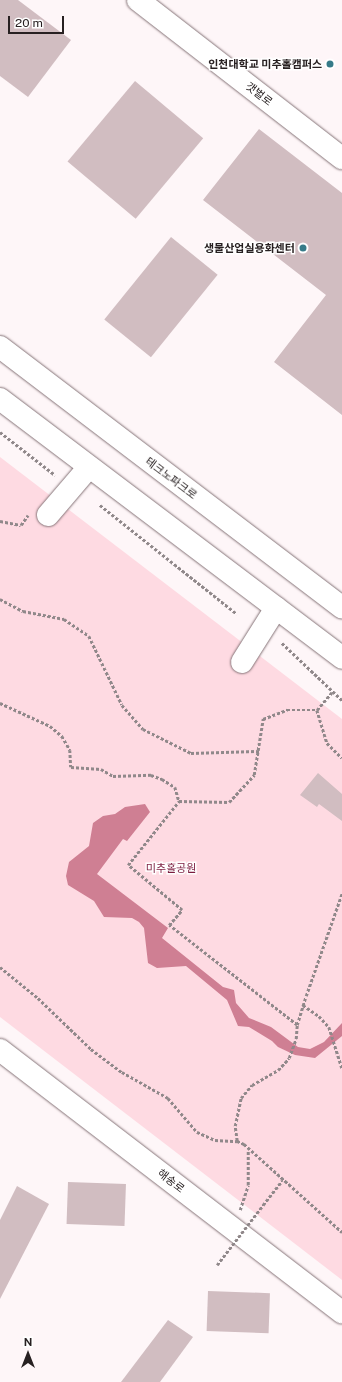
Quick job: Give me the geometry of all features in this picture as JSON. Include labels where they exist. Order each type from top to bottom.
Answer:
[{"type":"street","name":"갯벌로","points":[[138,0],[342,158]]},
{"type":"street","name":"테크노파크로","points":[[0,348],[342,608]]},
{"type":"street","points":[[0,399],[342,658]]},
{"type":"street","points":[[48,515],[89,467]]},
{"type":"street","points":[[242,662],[276,608]]},
{"type":"street","name":"해송로","points":[[0,1050],[342,1312]]},
{"type":"path","points":[[0,432],[57,476]]},
{"type":"path","points":[[100,505],[237,614]]},
{"type":"path","points":[[0,522],[21,525]]},
{"type":"path","points":[[0,599],[23,611],[64,619],[89,636],[122,705],[143,729],[192,753],[260,751]]},
{"type":"path","points":[[282,643],[342,700]]},
{"type":"path","points":[[178,801],[229,802],[254,775],[260,751],[263,720],[288,710],[317,710],[333,692]]},
{"type":"path","points":[[0,703],[34,716],[62,736],[70,750],[71,767],[101,768],[113,776],[122,778],[151,775],[162,779],[175,787],[178,801]]},
{"type":"path","points":[[317,710],[327,743],[342,758]]},
{"type":"path","points":[[178,801],[128,865],[182,910],[169,925],[297,1025]]},
{"type":"path","points":[[237,1141],[235,1126],[241,1098],[252,1085],[278,1070],[289,1058],[296,1039],[297,1025],[303,1005],[342,893]]},
{"type":"path","points":[[0,967],[38,998],[91,1049],[122,1072],[168,1098],[197,1132],[215,1140],[237,1141],[342,1232]]},
{"type":"path","points":[[303,1005],[319,1016],[329,1027],[342,1068]]},
{"type":"path","points":[[239,1212],[248,1185],[248,1150]]},
{"type":"path","points":[[217,1265],[282,1181]]},
{"type":"green space","name":"미추홀공원","points":[[0,457],[342,719],[342,1280],[0,1017]]},
{"type":"shaded area","points":[[145,804],[150,812],[127,841],[123,839],[97,874],[168,928],[162,938],[223,987],[234,990],[236,1003],[249,1018],[271,1027],[298,1047],[310,1049],[324,1042],[342,1023],[342,1036],[315,1058],[295,1055],[278,1047],[272,1041],[249,1027],[238,1026],[227,1000],[186,966],[157,968],[148,963],[144,928],[139,922],[132,918],[104,917],[94,901],[68,885],[66,876],[69,862],[89,846],[93,823],[103,816],[115,814],[125,807]]},
{"type":"building","points":[[0,0],[18,0],[71,40],[28,97],[0,76]]},
{"type":"building","points":[[135,81],[203,138],[136,219],[68,161]]},
{"type":"building","name":"생물산업실용화센터","points":[[259,129],[342,193],[342,415],[274,362],[326,295],[203,200]]},
{"type":"building","points":[[171,237],[218,275],[151,357],[104,319]]},
{"type":"building","points":[[318,773],[342,794],[342,821],[319,804],[317,807],[300,795]]},
{"type":"building","points":[[68,1182],[126,1184],[124,1226],[67,1224]]},
{"type":"building","points":[[17,1186],[49,1204],[0,1299],[0,1220]]},
{"type":"building","points":[[208,1291],[270,1293],[269,1333],[207,1331]]},
{"type":"building","points":[[168,1320],[193,1337],[160,1382],[121,1382]]},
{"type":"place","name":"인천대학교 미추홀캠퍼스","points":[[330,64]]},
{"type":"place","name":"생물산업실용화센터","points":[[303,248]]}]
